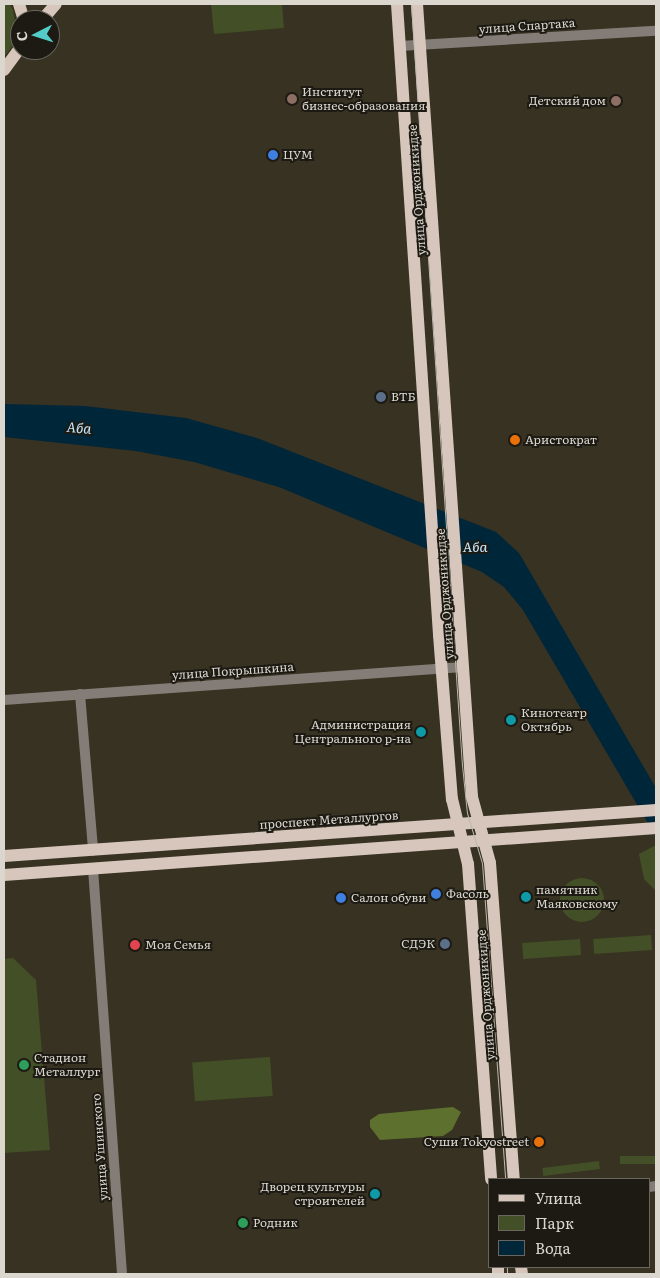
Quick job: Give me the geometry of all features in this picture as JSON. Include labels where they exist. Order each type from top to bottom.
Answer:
[{"type":"main road","name":"улица Орджоникидзе","points":[[397,4],[434,575],[457,825],[468,864],[491,1178]]},
{"type":"main road","name":"улица Орджоникидзе","points":[[417,4],[463,667],[476,823],[490,863],[514,1178]]},
{"type":"main road","name":"проспект Металлургов","points":[[4,856],[656,810]]},
{"type":"main road","points":[[4,875],[484,842],[656,828]]},
{"type":"street","name":"улица Спартака","points":[[400,46],[656,31]]},
{"type":"street","name":"улица Покрышкина","points":[[4,700],[463,667]]},
{"type":"street","points":[[80,694],[93,850]]},
{"type":"street","name":"улица Ушинского","points":[[93,869],[122,1274]]},
{"type":"green space","points":[[4,4],[9,4],[13,10],[10,10],[10,49],[4,57]]},
{"type":"green space","points":[[211,4],[282,4],[284,28],[214,34]]},
{"type":"green space","points":[[656,845],[656,891],[644,879],[639,854]]},
{"type":"green space","points":[[582,878],[594,882],[600,888],[604,900],[600,912],[594,918],[582,922],[570,918],[564,912],[560,900],[564,888],[570,882]]},
{"type":"green space","points":[[651,935],[652,950],[594,954],[593,939]]},
{"type":"green space","points":[[580,939],[581,955],[523,959],[522,943]]},
{"type":"green space","name":"Стадион Металлург","points":[[13,958],[36,980],[50,1150],[4,1153],[4,959]]},
{"type":"green space","points":[[270,1057],[273,1096],[195,1101],[192,1062]]},
{"type":"green space","points":[[453,1107],[461,1112],[452,1130],[443,1136],[380,1140],[370,1127],[370,1120],[379,1114]]},
{"type":"green space","points":[[620,1156],[656,1156],[656,1164],[620,1164]]},
{"type":"green space","points":[[599,1161],[600,1169],[543,1176],[542,1168]]},
{"type":"water","name":"Аба","points":[[4,404],[85,406],[186,418],[257,438],[496,532],[519,553],[656,788],[656,837],[523,610],[504,587],[482,572],[279,487],[194,462],[136,451],[4,437]]},
{"type":"tram line","points":[[411,4],[462,765],[467,813],[482,863],[505,1178]]},
{"type":"tram line","points":[[507,1268],[507,1274]]},
{"type":"place","name":"Институт бизнес-образования","points":[[292,99]]},
{"type":"place","name":"Детский дом","points":[[616,101]]},
{"type":"place","name":"ЦУМ","points":[[273,155]]},
{"type":"place","name":"ВТБ","points":[[381,397]]},
{"type":"place","name":"Аристократ","points":[[515,440]]},
{"type":"place","name":"Кинотеатр Октябрь","points":[[511,720]]},
{"type":"place","name":"Администрация Центрального р-на","points":[[421,732]]},
{"type":"place","name":"Фасоль","points":[[436,894]]},
{"type":"place","name":"памятник Маяковскому","points":[[526,897]]},
{"type":"place","name":"Салон обуви","points":[[341,898]]},
{"type":"place","name":"СДЭК","points":[[445,944]]},
{"type":"place","name":"Моя Семья","points":[[135,945]]},
{"type":"place","name":"Стадион Металлург","points":[[24,1065]]},
{"type":"place","name":"Суши Tokyostreet","points":[[539,1142]]},
{"type":"place","name":"Дворец культуры строителей","points":[[375,1194]]},
{"type":"place","name":"Родник","points":[[243,1223]]}]
